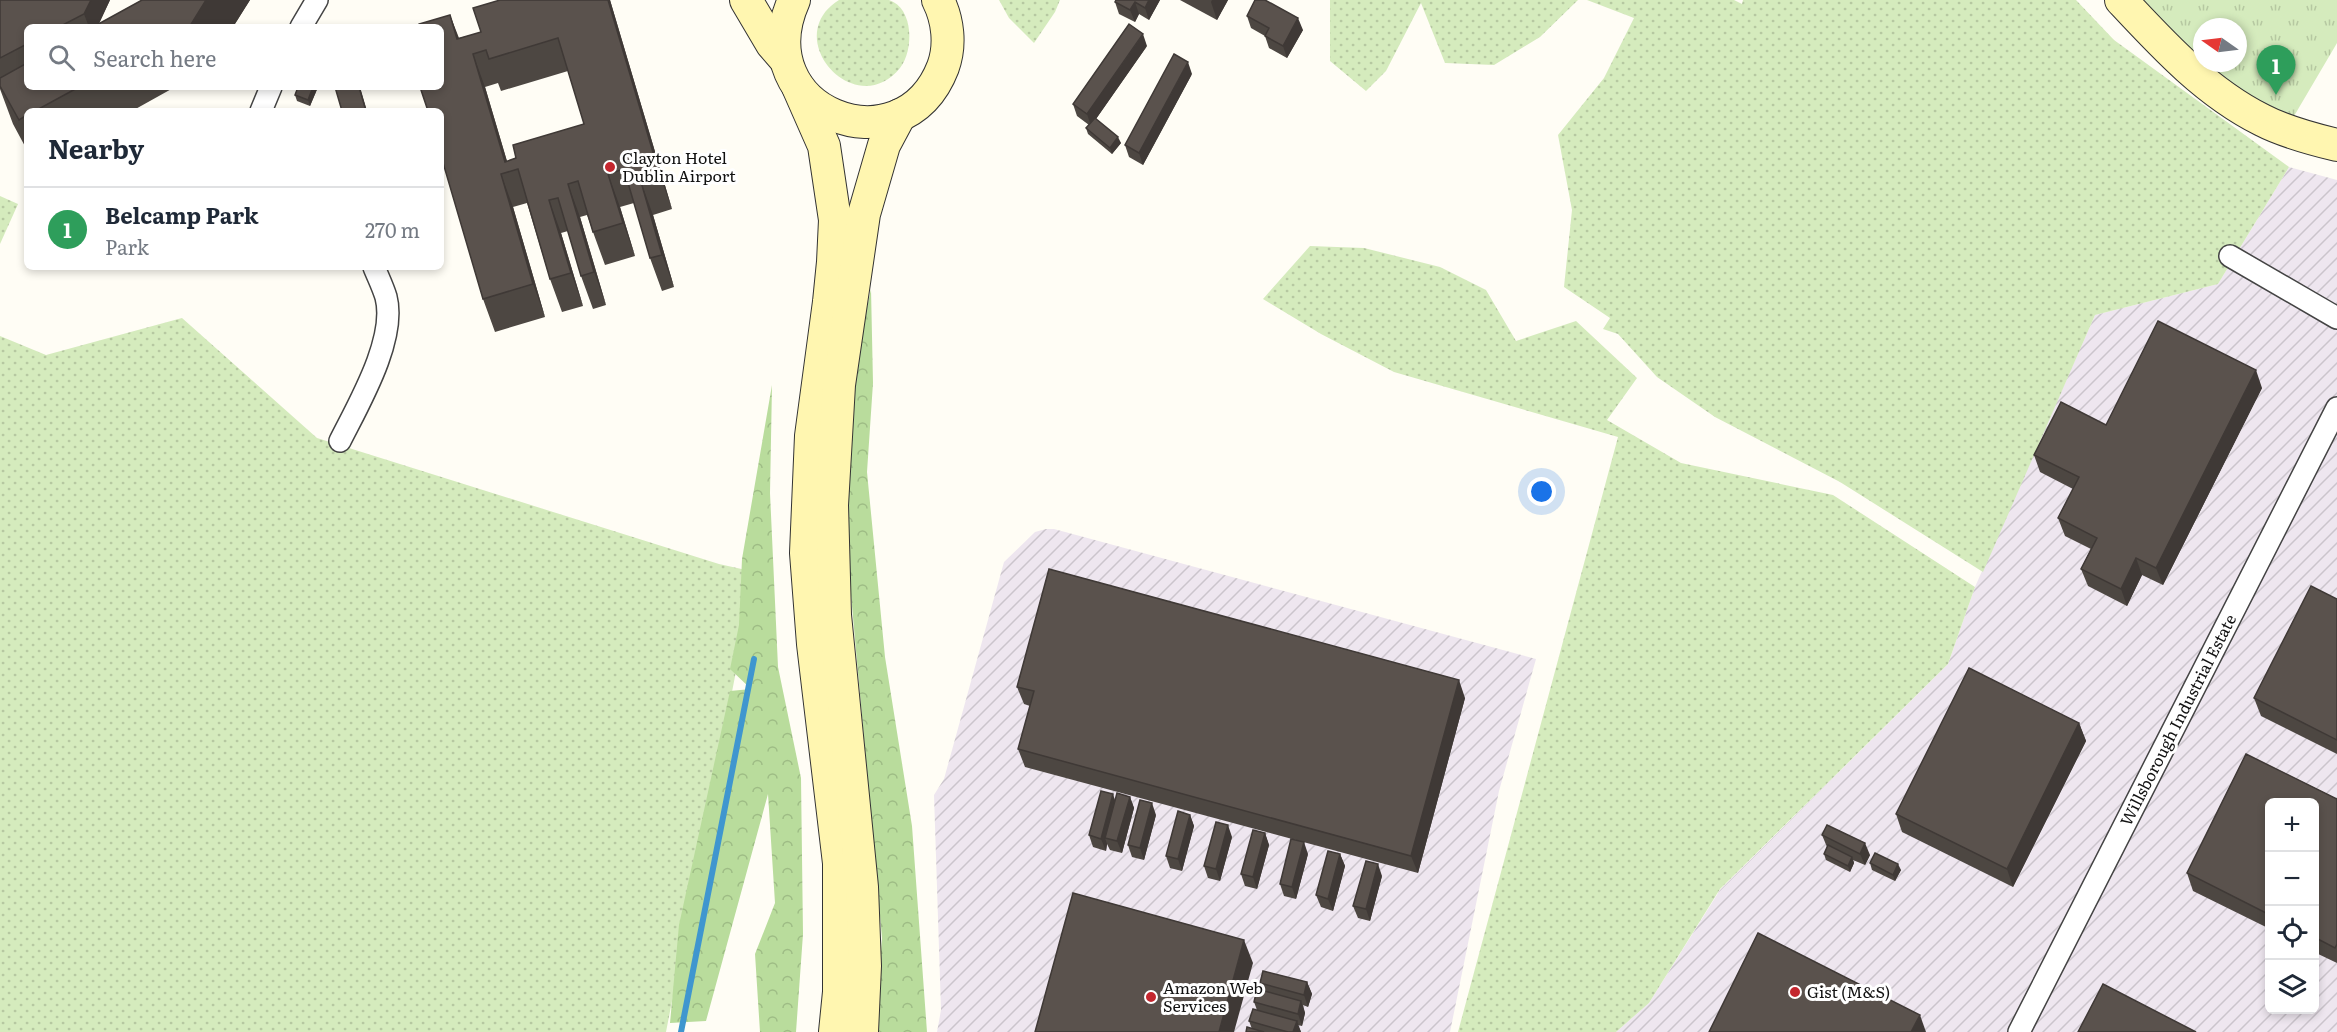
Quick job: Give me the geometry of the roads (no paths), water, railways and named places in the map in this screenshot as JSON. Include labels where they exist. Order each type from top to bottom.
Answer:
[{"type":"main road","points":[[746,0],[772,44],[785,58]]},
{"type":"main road","points":[[794,0],[787,16],[783,37],[785,58],[824,146],[835,220],[829,302],[811,436],[806,553],[813,644],[839,863],[839,992],[836,1032]]},
{"type":"main road","points":[[798,87],[809,99],[837,117],[868,122],[900,115],[930,91],[945,61],[947,30],[938,0]]},
{"type":"main road","points":[[2121,0],[2171,52],[2217,93],[2262,120],[2312,139],[2337,145]]},
{"type":"main road","points":[[862,1032],[866,966],[862,886],[835,615],[832,505],[839,385],[864,214],[884,145],[900,115]]},
{"type":"street","points":[[303,24],[317,0]]},
{"type":"street","points":[[262,108],[270,90]]},
{"type":"street","points":[[2230,256],[2337,318]]},
{"type":"street","points":[[340,441],[375,369],[386,335],[387,300],[375,270]]},
{"type":"street","name":"Willsborough Industrial Estate","points":[[2019,1032],[2337,408]]},
{"type":"waterway","points":[[681,1032],[754,659]]},
{"type":"place","name":"Belcamp Park","points":[[2276,95]]},
{"type":"place","name":"Clayton Hotel Dublin Airport","points":[[610,167]]},
{"type":"place","name":"Gist (M&S)","points":[[1795,992]]},
{"type":"place","name":"Amazon Web Services","points":[[1151,997]]}]
